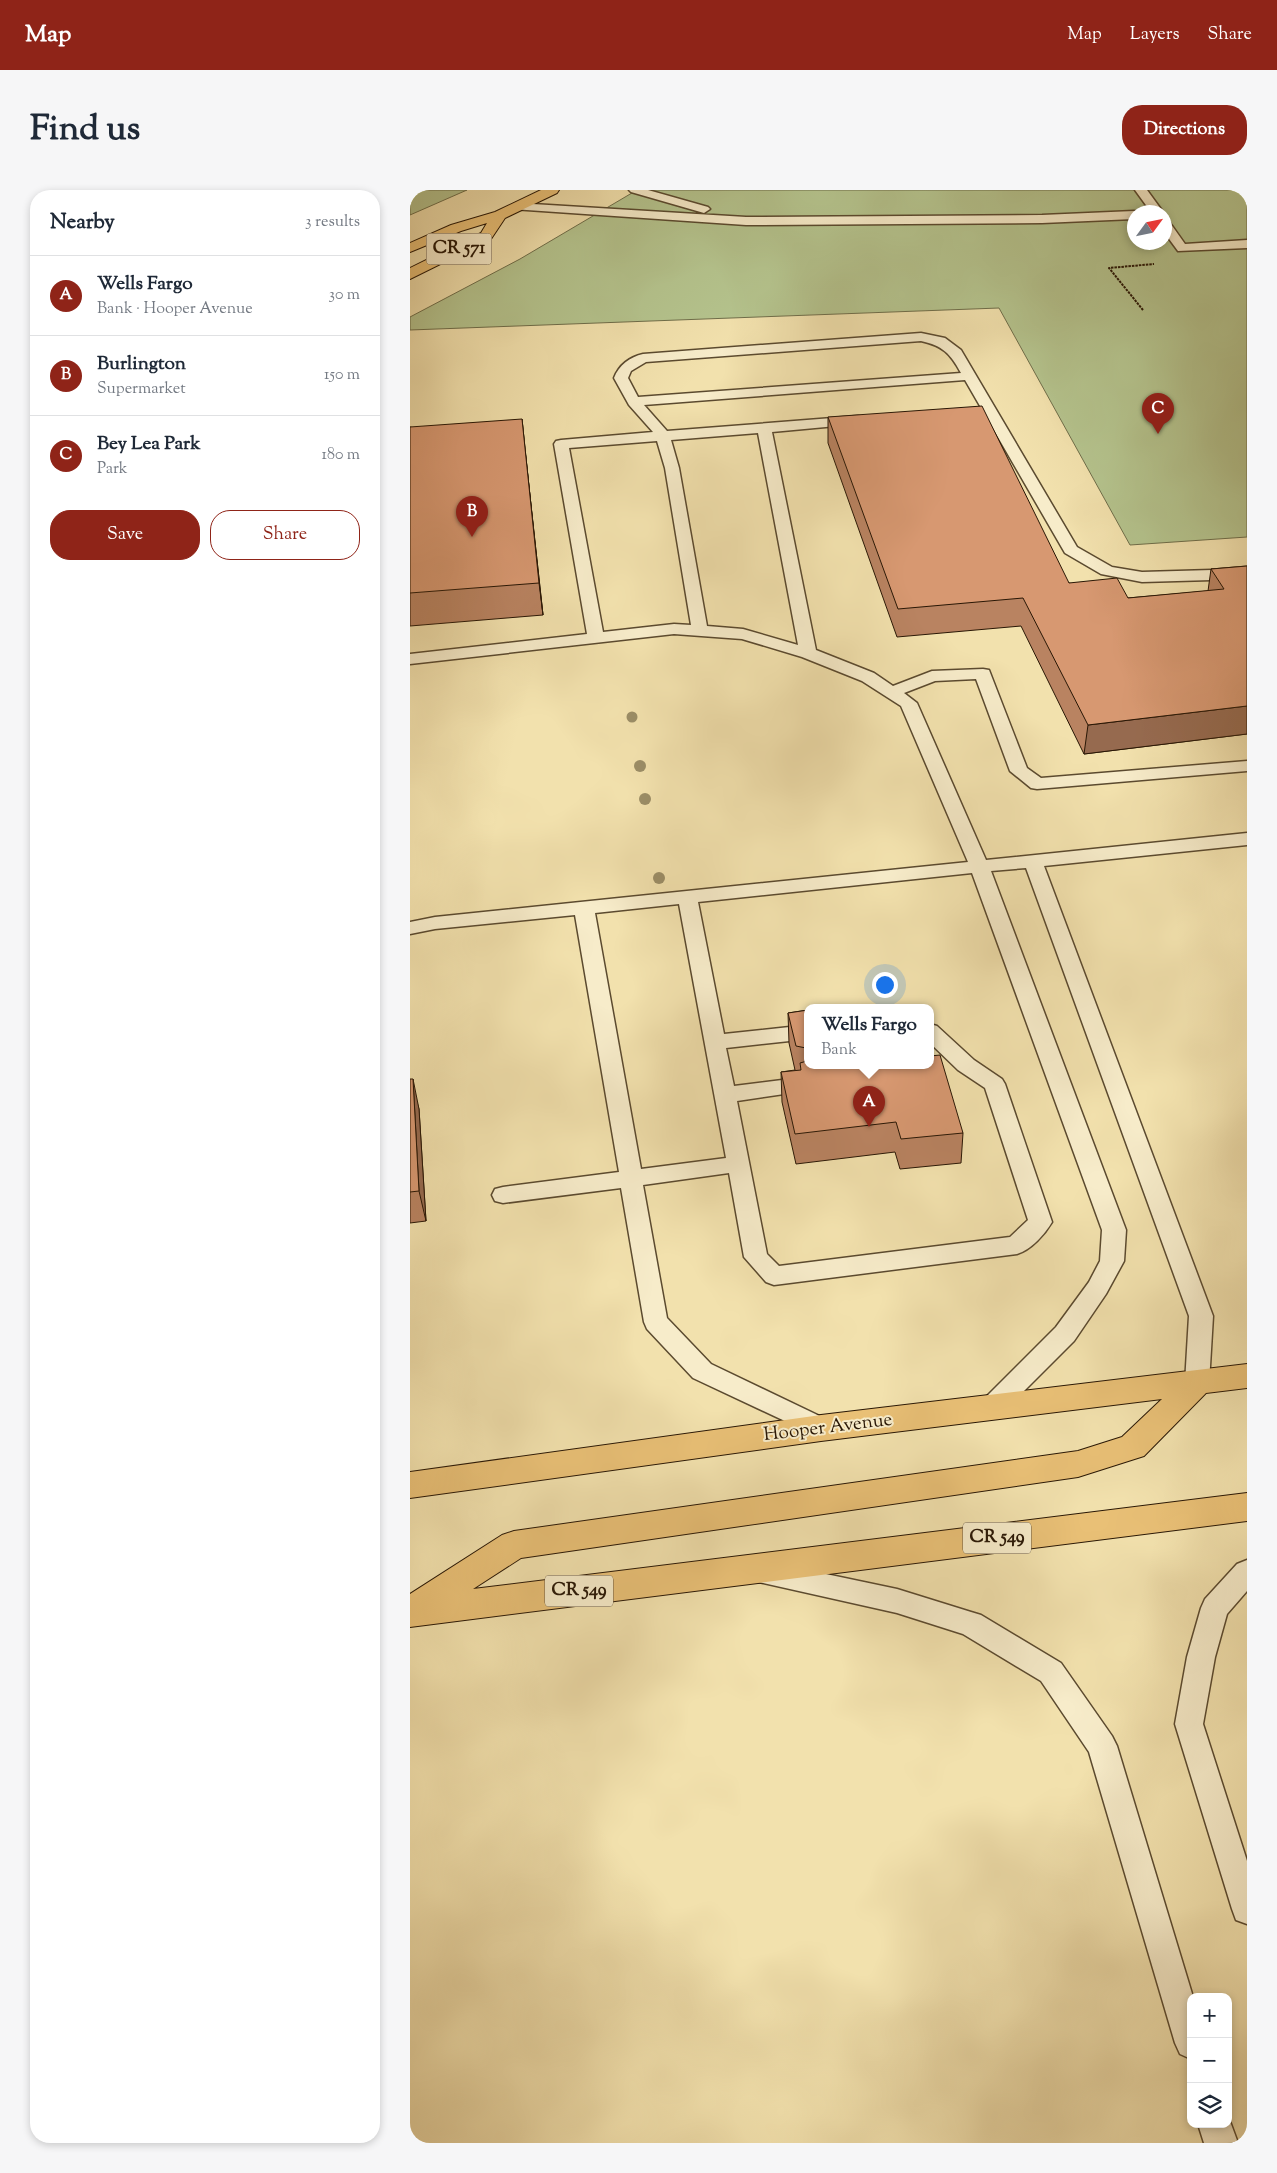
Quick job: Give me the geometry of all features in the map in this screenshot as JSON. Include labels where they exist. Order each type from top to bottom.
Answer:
[{"type":"main road","name":"CR 571","points":[[410,248],[456,228],[500,215],[552,190]]},
{"type":"main road","name":"CR 571","points":[[410,274],[486,236],[500,215]]},
{"type":"main road","name":"Hooper Avenue","points":[[410,1485],[821,1428],[1247,1376]]},
{"type":"main road","points":[[410,1612],[514,1545],[1078,1464],[1133,1447],[1198,1383]]},
{"type":"main road","name":"CR 549","points":[[410,1612],[1247,1507]]},
{"type":"lane","points":[[635,190],[746,221]]},
{"type":"lane","points":[[1141,190],[1152,205]]},
{"type":"lane","points":[[516,208],[746,221],[1042,220],[1127,215]]},
{"type":"lane","points":[[1172,234],[1182,248],[1247,244]]},
{"type":"lane","points":[[700,631],[672,468],[663,435],[634,402],[620,378],[623,370],[643,358],[921,337],[940,341],[956,353],[1071,550],[1107,571],[1142,577],[1247,574]]},
{"type":"lane","points":[[634,402],[969,376]]},
{"type":"lane","points":[[969,411],[989,410]]},
{"type":"lane","points":[[596,638],[561,444],[872,419]]},
{"type":"lane","points":[[764,428],[808,653]]},
{"type":"lane","points":[[410,658],[674,630],[743,634],[808,653],[868,677],[908,703],[979,866],[1114,1230],[1112,1261],[1098,1288],[1065,1334],[991,1408]]},
{"type":"lane","points":[[892,692],[932,676],[983,674],[1019,771],[1037,784],[1247,766]]},
{"type":"lane","points":[[410,928],[435,923],[1247,839]]},
{"type":"lane","points":[[1033,861],[1200,1316],[1198,1383]]},
{"type":"lane","points":[[687,897],[756,1258],[774,1276],[1017,1245],[1040,1222],[994,1084],[966,1064],[934,1035]]},
{"type":"lane","points":[[584,908],[656,1322],[702,1371],[821,1428]]},
{"type":"lane","points":[[714,1042],[804,1032]]},
{"type":"lane","points":[[724,1094],[798,1085]]},
{"type":"lane","points":[[503,1195],[738,1164]]},
{"type":"lane","points":[[747,1570],[897,1601],[971,1624],[1051,1672],[1102,1746],[1190,2038]]},
{"type":"lane","points":[[1247,1572],[1215,1608],[1201,1657],[1189,1724],[1247,1909]]},
{"type":"lane","points":[[1216,2128],[1221,2143]]},
{"type":"path","points":[[1143,310],[1109,268],[1170,263],[1182,248]]},
{"type":"green space","points":[[410,190],[467,190],[410,215]]},
{"type":"green space","points":[[637,190],[1247,190],[1247,537],[1130,545],[999,308],[410,330],[410,317],[520,259]]},
{"type":"building","points":[[982,406],[1069,583],[1117,578],[1128,598],[1224,589],[1211,569],[1247,566],[1247,706],[1088,725],[1023,598],[898,609],[828,417]]},
{"type":"building","points":[[522,419],[539,583],[410,593],[410,427]]},
{"type":"building","points":[[804,1011],[804,1048],[796,1046],[788,1013]]},
{"type":"building","points":[[940,1055],[963,1133],[901,1139],[896,1122],[795,1134],[781,1072],[801,1070],[800,1063],[804,1062],[804,1069],[934,1069],[934,1056]]},
{"type":"building","points":[[410,1079],[413,1079],[419,1191],[410,1192]]},
{"type":"place","name":"Bey Lea Park","points":[[1158,434]]},
{"type":"place","name":"Burlington","points":[[472,537]]},
{"type":"place","name":"Wells Fargo","points":[[869,1127]]}]
